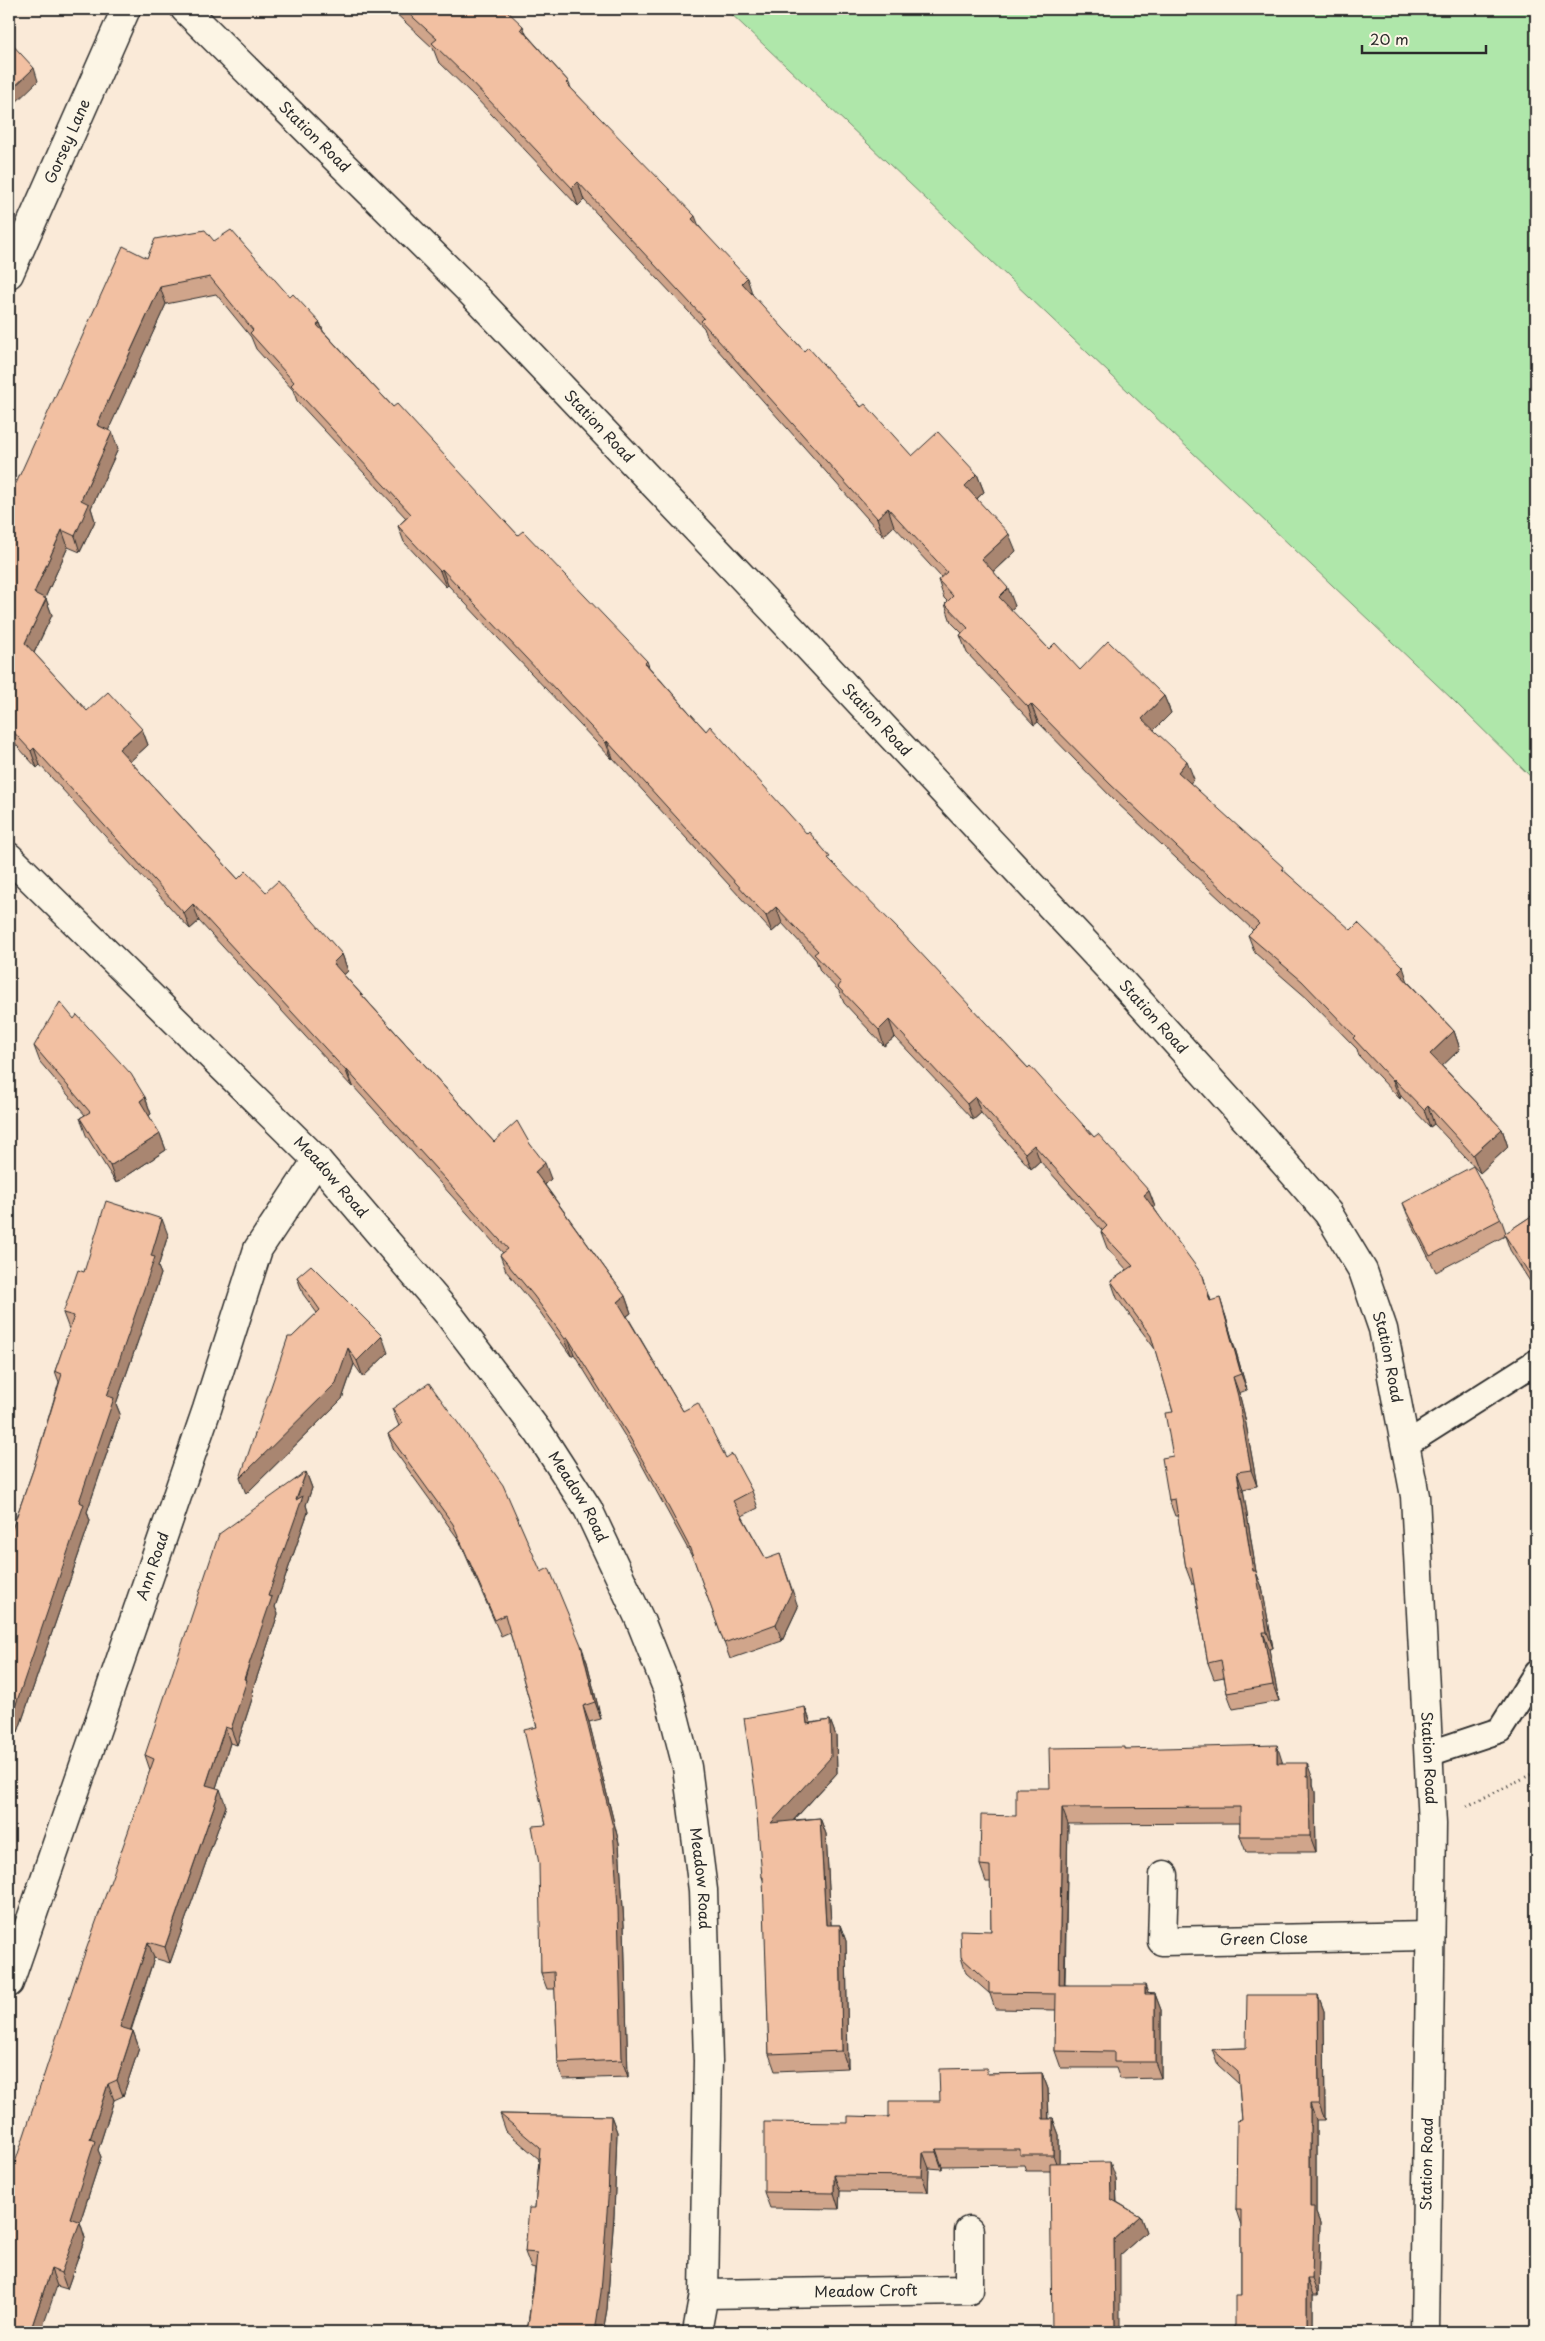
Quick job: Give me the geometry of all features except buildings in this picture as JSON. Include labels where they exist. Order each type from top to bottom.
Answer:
[{"type":"street","name":"Gorsey Lane","points":[[9,274],[126,9]]},
{"type":"street","name":"Station Road","points":[[185,9],[468,289],[783,620],[1117,977],[1328,1213],[1363,1271],[1383,1329],[1415,1496],[1432,1824],[1425,2332]]},
{"type":"street","name":"Meadow Road","points":[[9,857],[317,1160],[450,1316],[540,1432],[588,1509],[640,1620],[667,1688],[687,1767],[703,1890],[708,2061],[704,2294],[696,2332]]},
{"type":"street","name":"Ann Road","points":[[9,1983],[207,1409],[258,1249],[317,1160]]},
{"type":"street","name":"Green Close","points":[[1164,1875],[1162,1941],[1430,1936]]},
{"type":"street","name":"Meadow Croft","points":[[704,2294],[969,2290],[969,2230]]},
{"type":"lane","points":[[1405,1445],[1536,1362]]},
{"type":"lane","points":[[1428,1754],[1500,1730],[1536,1673]]},
{"type":"path","points":[[1432,1824],[1536,1772]]},
{"type":"green space","points":[[726,9],[1536,9],[1536,782],[1453,700]]}]
